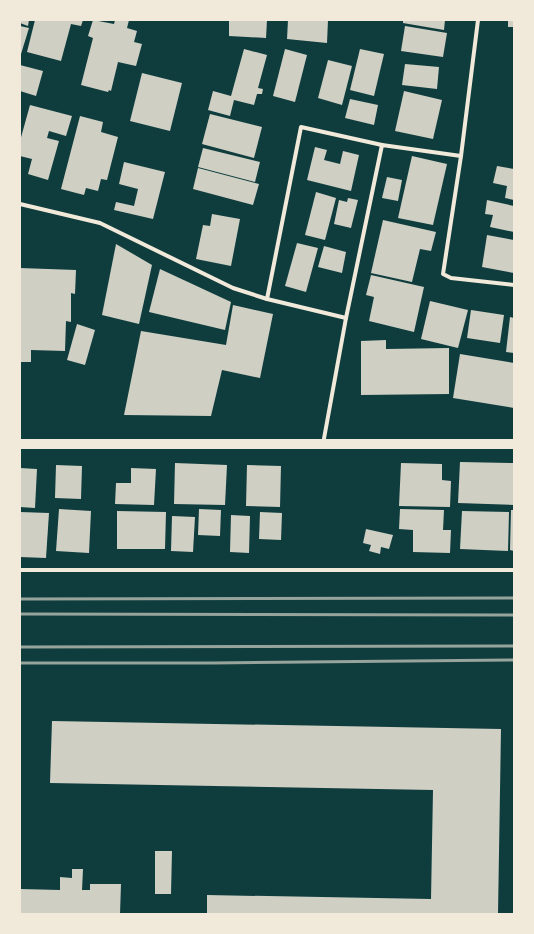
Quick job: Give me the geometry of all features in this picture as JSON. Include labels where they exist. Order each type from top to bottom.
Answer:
[{"type":"main road","points":[[20,444],[514,444]]},
{"type":"street","points":[[478,20],[461,156],[443,274],[451,278],[514,285]]},
{"type":"street","points":[[267,299],[300,127],[382,145],[461,156]]},
{"type":"street","points":[[323,444],[346,318],[382,145]]},
{"type":"street","points":[[20,204],[100,223],[234,288],[267,299],[346,318]]},
{"type":"street","points":[[20,570],[514,570]]},
{"type":"building","points":[[20,20],[29,20],[28,26],[20,23]]},
{"type":"building","points":[[35,20],[83,20],[81,26],[71,24],[61,61],[27,52]]},
{"type":"building","points":[[93,20],[114,24],[115,20],[129,20],[127,28],[137,31],[134,42],[142,44],[136,66],[118,62],[111,91],[109,90],[108,92],[81,85],[93,38],[88,36]]},
{"type":"building","points":[[229,20],[267,20],[266,38],[229,36]]},
{"type":"building","points":[[288,20],[328,20],[327,43],[287,39]]},
{"type":"building","points":[[403,20],[445,20],[444,30],[403,23]]},
{"type":"building","points":[[508,20],[514,20],[514,27],[508,27]]},
{"type":"building","points":[[20,26],[29,28],[21,54],[20,54]]},
{"type":"building","points":[[405,26],[447,33],[443,57],[401,51]]},
{"type":"building","points":[[244,49],[267,55],[258,88],[263,89],[262,94],[257,94],[254,105],[234,100],[230,116],[208,110],[213,91],[231,96]]},
{"type":"building","points":[[285,49],[307,55],[295,102],[273,96]]},
{"type":"building","points":[[360,49],[384,54],[374,96],[350,90]]},
{"type":"building","points":[[328,60],[352,66],[342,105],[318,98]]},
{"type":"building","points":[[405,64],[439,67],[437,89],[402,85]]},
{"type":"building","points":[[20,65],[43,71],[36,96],[20,91]]},
{"type":"building","points":[[142,73],[182,83],[170,131],[130,121]]},
{"type":"building","points":[[404,91],[442,100],[433,139],[395,131]]},
{"type":"building","points":[[350,99],[378,105],[374,125],[345,118]]},
{"type":"building","points":[[30,105],[72,116],[66,136],[49,131],[47,138],[59,141],[48,180],[28,174],[32,159],[20,156],[20,141]]},
{"type":"building","points":[[210,114],[262,127],[254,158],[202,144]]},
{"type":"building","points":[[80,116],[103,122],[101,132],[118,137],[107,180],[101,179],[98,191],[86,188],[84,195],[61,189]]},
{"type":"building","points":[[315,147],[327,150],[324,160],[340,164],[343,151],[359,155],[351,191],[307,180]]},
{"type":"building","points":[[203,148],[260,162],[255,182],[198,167]]},
{"type":"building","points":[[412,156],[447,164],[433,225],[398,218]]},
{"type":"building","points":[[124,162],[165,172],[153,219],[114,210],[116,202],[134,206],[138,189],[119,184]]},
{"type":"building","points":[[497,166],[514,169],[514,200],[505,198],[507,186],[493,183]]},
{"type":"building","points":[[198,168],[259,184],[253,205],[193,189]]},
{"type":"building","points":[[387,177],[402,180],[398,201],[382,198]]},
{"type":"building","points":[[316,192],[336,198],[325,240],[305,235]]},
{"type":"building","points":[[348,198],[358,200],[351,228],[334,224],[339,200],[347,202]]},
{"type":"building","points":[[487,200],[514,206],[514,232],[490,227],[493,215],[485,214]]},
{"type":"building","points":[[212,214],[240,219],[231,266],[196,259],[203,225],[210,226]]},
{"type":"building","points":[[383,220],[436,232],[431,251],[420,249],[412,282],[371,273]]},
{"type":"building","points":[[487,235],[514,240],[514,273],[482,267]]},
{"type":"building","points":[[297,243],[318,248],[306,292],[285,286]]},
{"type":"building","points":[[116,244],[152,265],[139,324],[102,315]]},
{"type":"building","points":[[324,246],[346,252],[342,273],[318,267]]},
{"type":"building","points":[[20,268],[76,270],[75,294],[71,293],[71,322],[66,321],[65,351],[31,350],[31,362],[20,362]]},
{"type":"building","points":[[160,269],[231,302],[225,330],[149,312]]},
{"type":"building","points":[[371,275],[424,287],[414,332],[369,321],[374,297],[366,295]]},
{"type":"building","points":[[430,301],[468,310],[458,348],[421,339]]},
{"type":"building","points":[[233,305],[273,314],[260,378],[222,370],[211,416],[124,415],[141,331],[226,345]]},
{"type":"building","points":[[471,310],[504,315],[500,343],[467,338]]},
{"type":"building","points":[[510,317],[514,318],[514,353],[506,352]]},
{"type":"building","points":[[77,324],[95,330],[85,365],[67,360]]},
{"type":"building","points":[[386,340],[386,349],[449,348],[449,394],[361,395],[361,341]]},
{"type":"building","points":[[460,354],[514,363],[514,408],[453,398]]},
{"type":"building","points":[[460,462],[514,463],[514,505],[458,503]]},
{"type":"building","points":[[175,463],[227,465],[225,505],[174,504]]},
{"type":"building","points":[[401,463],[442,464],[442,480],[451,481],[450,507],[399,506]]},
{"type":"building","points":[[56,465],[82,466],[81,499],[55,498]]},
{"type":"building","points":[[247,465],[281,466],[280,507],[246,506]]},
{"type":"building","points":[[20,468],[37,469],[35,508],[20,507]]},
{"type":"building","points":[[131,468],[156,469],[154,505],[115,504],[116,483],[131,483]]},
{"type":"building","points":[[59,509],[91,511],[89,553],[56,551]]},
{"type":"building","points":[[199,509],[221,510],[220,536],[198,535]]},
{"type":"building","points":[[400,509],[444,510],[443,530],[451,530],[450,553],[413,552],[413,530],[399,529]]},
{"type":"building","points":[[511,510],[514,510],[514,551],[510,550]]},
{"type":"building","points":[[117,511],[166,512],[165,549],[117,549]]},
{"type":"building","points":[[462,511],[509,512],[508,551],[460,549]]},
{"type":"building","points":[[20,512],[49,513],[46,558],[20,557]]},
{"type":"building","points":[[260,512],[282,513],[281,540],[259,539]]},
{"type":"building","points":[[231,515],[250,516],[249,553],[230,552]]},
{"type":"building","points":[[172,516],[195,517],[193,552],[171,551]]},
{"type":"building","points":[[366,529],[393,535],[389,549],[381,547],[380,554],[369,551],[371,545],[363,543]]},
{"type":"building","points":[[52,721],[501,729],[498,914],[207,914],[207,895],[431,899],[433,790],[50,783]]},
{"type":"building","points":[[155,851],[172,851],[171,894],[155,894]]},
{"type":"building","points":[[72,869],[83,869],[82,890],[90,890],[90,884],[121,884],[120,914],[20,914],[20,889],[60,890],[60,877],[72,878]]},
{"type":"railway","points":[[20,599],[514,598]]},
{"type":"railway","points":[[20,614],[514,615]]},
{"type":"railway","points":[[20,647],[514,646]]},
{"type":"railway","points":[[20,663],[514,660]]}]
